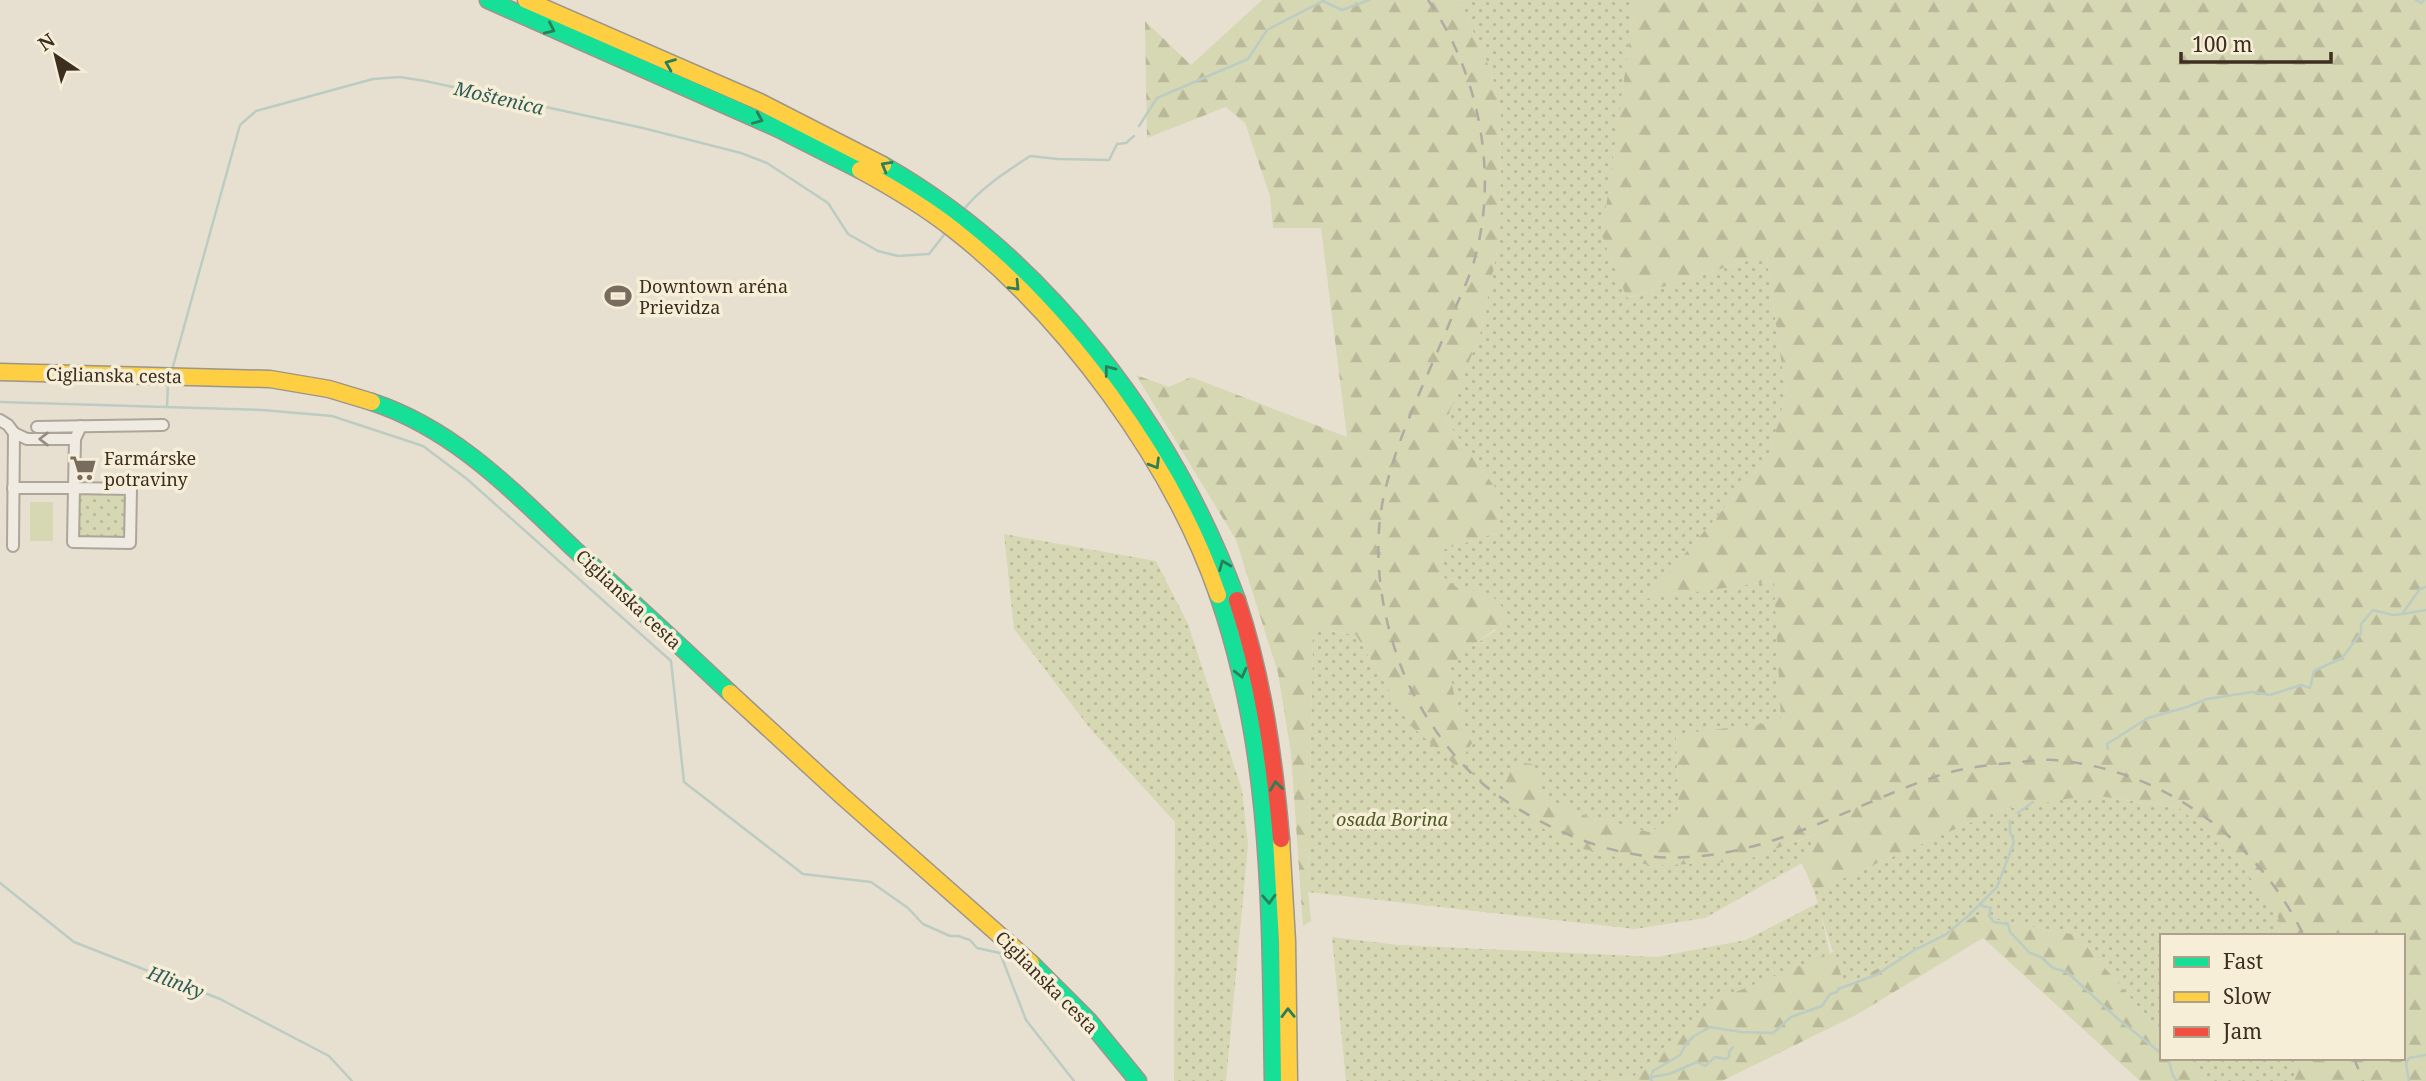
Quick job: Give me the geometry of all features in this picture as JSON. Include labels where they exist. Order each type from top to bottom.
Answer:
[{"type":"main road","points":[[488,0],[775,126],[973,224],[1022,269],[1058,308],[1100,357],[1153,428],[1192,496],[1232,586],[1251,642],[1258,673],[1278,796],[1284,872],[1289,1081]]},
{"type":"main road","points":[[526,0],[789,115],[849,145],[939,209],[965,239],[1047,319],[1114,402],[1157,466],[1179,505],[1215,586],[1244,684],[1262,800],[1271,945],[1273,1081]]},
{"type":"main road","name":"Ciglianska cesta","points":[[0,372],[270,379],[344,392],[401,411],[424,422],[462,447],[841,796],[1038,968],[1089,1021],[1138,1081]]},
{"type":"street","points":[[0,421],[8,425],[14,433],[27,439],[75,439]]},
{"type":"street","points":[[37,427],[163,425]]},
{"type":"street","points":[[13,488],[74,488],[131,489],[130,543],[73,542],[74,488],[75,439],[81,426]]},
{"type":"street","points":[[13,547],[14,433]]},
{"type":"green space","points":[[1262,0],[1459,0],[1491,71],[1501,114],[1500,238],[1480,334],[1446,421],[1500,494],[1499,532],[1442,550],[1439,574],[1462,591],[1490,594],[1508,616],[1461,656],[1449,672],[1458,710],[1472,743],[1457,767],[1410,725],[1356,635],[1313,628],[1308,891],[1311,921],[1303,926],[1291,753],[1278,673],[1236,540],[1136,375],[1169,387],[1191,377],[1347,437],[1321,228],[1273,228],[1270,196],[1245,123],[1226,107],[1147,138],[1145,21],[1191,65]]},
{"type":"green space","name":"osada Borina","points":[[1459,0],[1635,0],[1602,237],[1628,298],[1766,255],[1786,394],[1769,456],[1647,598],[1775,581],[1781,722],[1676,735],[1679,819],[1649,832],[1589,817],[1546,800],[1514,815],[1743,861],[1817,834],[1802,863],[1705,918],[1635,929],[1308,892],[1313,628],[1356,635],[1410,725],[1472,743],[1458,710],[1449,672],[1457,657],[1496,630],[1462,591],[1439,574],[1442,550],[1499,532],[1500,494],[1446,421],[1480,334],[1500,238],[1501,114],[1491,71]]},
{"type":"green space","points":[[1635,0],[2426,0],[2426,1081],[2294,1081],[2299,1069],[2297,1060],[2405,1060],[2405,934],[2280,934],[2278,916],[2227,845],[2179,808],[2092,795],[1999,810],[1814,891],[1802,863],[1816,834],[1743,861],[1652,866],[1584,849],[1514,814],[1503,788],[1515,762],[1532,764],[1546,800],[1589,817],[1649,832],[1679,818],[1676,734],[1781,722],[1774,581],[1646,599],[1769,456],[1786,394],[1766,255],[1627,298],[1602,236]]},
{"type":"green space","points":[[83,492],[120,493],[126,498],[124,534],[120,538],[81,537],[77,533],[78,497]]},
{"type":"green space","points":[[30,502],[53,502],[53,541],[30,541]]},
{"type":"green space","points":[[1004,534],[1156,561],[1188,624],[1242,790],[1248,845],[1226,1081],[1174,1081],[1175,822],[1092,731],[1014,629]]},
{"type":"green space","points":[[2091,795],[2179,808],[2227,845],[2278,916],[2280,934],[2160,934],[2160,1033],[2077,935],[1975,916],[1844,986],[1821,915],[1830,954],[1721,998],[1631,1079],[1346,1081],[1332,937],[1398,945],[1657,957],[1746,940],[1818,903],[1814,891],[1999,810]]},
{"type":"green space","points":[[1975,916],[2077,935],[2160,1033],[2160,1060],[2184,1060],[2205,1081],[2140,1081],[1983,938],[1856,1015],[1722,1081],[1601,1081],[1631,1079],[1721,998],[1833,952],[1845,986]]},
{"type":"green space","points":[[2184,1060],[2297,1060],[2299,1069],[2294,1081],[2205,1081]]},
{"type":"waterway","name":"Moštenica","points":[[1139,126],[1157,98],[1248,59],[1267,30],[1323,1],[1342,10],[1369,0]]},
{"type":"waterway","points":[[2416,0],[2421,3],[2424,0]]},
{"type":"waterway","name":"Moštenica","points":[[172,370],[240,125],[256,111],[373,79],[400,77],[425,81],[643,128],[741,153],[767,163],[828,203],[848,234],[878,251],[898,256],[929,254],[947,231]]},
{"type":"waterway","name":"Moštenica","points":[[964,209],[986,187],[1030,156],[1109,160],[1117,144],[1126,143],[1134,136]]},
{"type":"waterway","name":"Moštenica","points":[[167,407],[168,383]]},
{"type":"waterway","points":[[0,402],[262,410],[332,416],[423,446],[467,479],[671,661],[684,782],[803,874],[871,882],[908,908],[923,924],[950,936],[970,940],[977,948],[1000,953],[1026,1020],[1074,1081]]},
{"type":"waterway","points":[[2108,749],[2107,744],[2148,718],[2207,699],[2253,692],[2270,695],[2301,685],[2310,688],[2314,671],[2342,658],[2361,633],[2361,624],[2373,610],[2393,615],[2402,614],[2420,589],[2426,587]]},
{"type":"waterway","points":[[2402,614],[2426,610]]},
{"type":"waterway","points":[[2018,813],[2033,802]]},
{"type":"waterway","points":[[1652,1081],[1650,1078],[1653,1071],[1680,1055],[1694,1036],[1710,1027],[1773,1033],[1791,1017],[1822,1006],[1830,994],[1838,989],[1876,975],[1916,949],[1945,935],[1997,887],[2014,842],[2010,821]]},
{"type":"waterway","name":"Hlinky","points":[[0,883],[74,942],[220,999],[329,1056],[352,1081]]},
{"type":"waterway","points":[[1979,905],[1991,908],[1989,916],[1994,922],[2008,924],[2010,932],[2030,953],[2041,957],[2053,968],[2067,972],[2118,1019],[2160,1052]]},
{"type":"waterway","points":[[1651,1077],[1669,1074],[1697,1062],[1705,1066],[1715,1057],[1726,1059],[1733,1047]]},
{"type":"waterway","points":[[2409,1081],[2406,1063],[2409,1058],[2426,1055]]},
{"type":"waterway","points":[[2169,1060],[2177,1081]]},
{"type":"railway","points":[[1428,0],[1460,58],[1471,89],[1484,155],[1485,189],[1482,222],[1470,273],[1407,422],[1390,470],[1380,516],[1378,558],[1387,621],[1406,679],[1426,717],[1466,768],[1481,783],[1518,809],[1564,833],[1612,850],[1637,855],[1688,857],[1722,853],[1786,836],[1909,786],[1957,770],[2043,760],[2094,766],[2169,794],[2202,815],[2233,840],[2260,869],[2284,901],[2303,934]]},
{"type":"railway","points":[[2355,1060],[2363,1081]]},
{"type":"traffic: fast","points":[[488,0],[779,129],[860,170]]},
{"type":"traffic: fast","points":[[883,165],[942,203],[997,247],[1049,297],[1097,352],[1140,410],[1178,472],[1210,535],[1237,600]]},
{"type":"traffic: fast","points":[[372,402],[429,428],[480,463],[730,693]]},
{"type":"traffic: fast","points":[[1218,595],[1236,654],[1259,775],[1269,897],[1273,1081]]},
{"type":"traffic: fast","points":[[1031,963],[1089,1021],[1138,1081]]},
{"type":"traffic: slow","points":[[526,0],[760,102],[883,165]]},
{"type":"traffic: slow","points":[[860,170],[932,213],[954,230],[1036,305],[1074,349],[1144,444],[1198,545],[1218,595]]},
{"type":"traffic: slow","points":[[0,372],[270,379],[329,389],[372,402]]},
{"type":"traffic: slow","points":[[730,693],[1031,963]]},
{"type":"traffic: slow","points":[[1281,839],[1287,941],[1289,1081]]},
{"type":"traffic: jam","points":[[1237,600],[1254,659],[1266,718],[1281,839]]},
{"type":"place","name":"Downtown aréna Prievidza","points":[[618,296]]},
{"type":"place","name":"Farmárske potraviny","points":[[83,468]]}]
